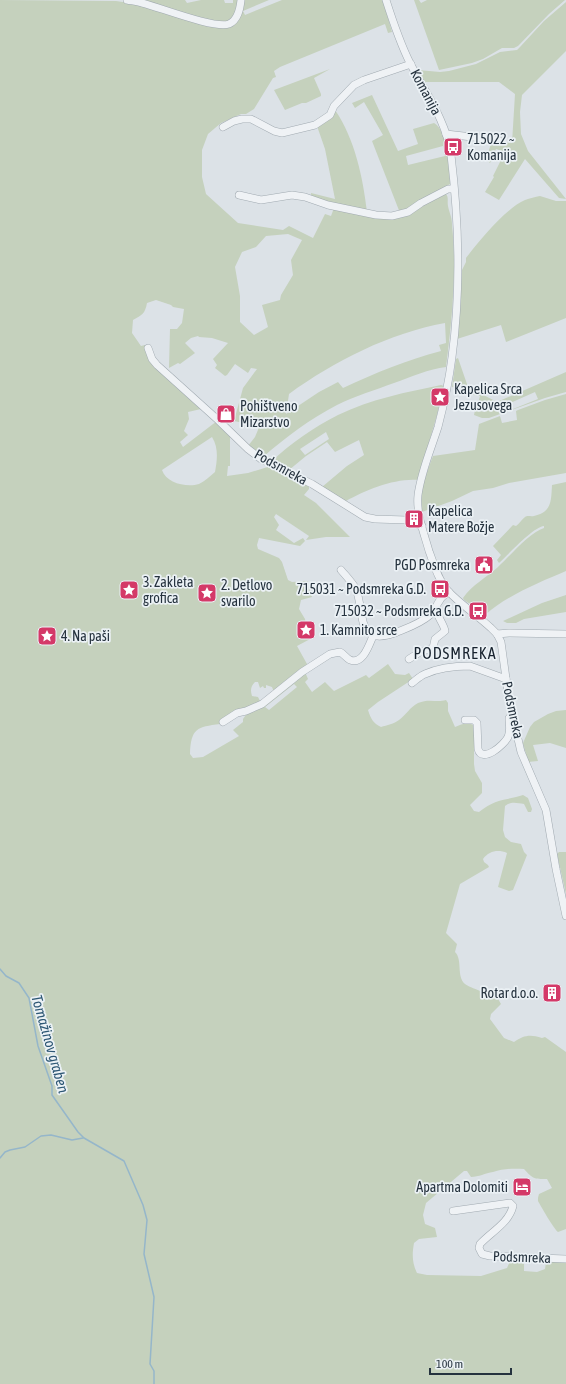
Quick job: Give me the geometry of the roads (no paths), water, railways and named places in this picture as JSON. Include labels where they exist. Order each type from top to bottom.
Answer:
[{"type":"street","points":[[127,0],[140,2],[212,24],[229,24],[236,18],[239,12],[241,0]]},
{"type":"street","points":[[386,0],[399,40],[411,64]]},
{"type":"street","name":"Komanija","points":[[223,127],[234,121],[242,119],[251,119],[274,131],[282,133],[315,125],[330,115],[334,106],[354,85],[364,80],[411,64],[438,115],[446,134],[451,153],[459,264],[452,356],[448,387],[418,495],[419,514],[422,526]]},
{"type":"street","points":[[446,134],[498,140]]},
{"type":"street","points":[[239,195],[261,200],[292,195],[305,197],[328,205],[376,215],[392,216],[408,212],[421,203],[448,189],[454,189]]},
{"type":"street","name":"Podsmreka","points":[[148,348],[152,359],[157,365],[248,449],[261,459],[312,484],[365,517],[375,519],[406,520],[422,526]]},
{"type":"street","points":[[422,526],[436,569],[443,585],[497,634],[566,634]]},
{"type":"street","points":[[341,570],[356,590],[365,627],[369,634],[373,636],[379,637],[389,635],[421,622],[430,615],[439,601],[449,592]]},
{"type":"street","points":[[409,659],[420,652],[433,648],[435,639],[445,631],[445,628],[439,620],[435,609]]},
{"type":"street","name":"Podsmreka","points":[[497,634],[501,642],[512,714],[521,752],[546,810],[566,916]]},
{"type":"street","points":[[223,722],[237,713],[262,704],[302,672],[330,654],[340,652],[348,659],[353,661],[358,660],[365,653],[373,636]]},
{"type":"street","points":[[412,683],[424,674],[432,671],[464,666],[470,666],[506,679]]},
{"type":"street","points":[[465,720],[474,720],[477,723],[479,754],[486,756],[507,739],[510,730],[509,718],[512,714]]},
{"type":"street","name":"Podsmreka","points":[[454,1211],[510,1203],[513,1206],[501,1226],[480,1244],[479,1248],[482,1254],[490,1256],[566,1259]]},
{"type":"waterway","name":"Tomažinov graben","points":[[0,969],[6,976],[19,983],[29,998],[38,1046],[52,1086],[52,1095],[78,1132],[84,1138],[124,1161],[143,1205],[147,1220],[144,1254],[154,1297],[150,1364],[154,1371],[154,1384]]},
{"type":"waterway","points":[[0,1158],[5,1152],[25,1147],[41,1136],[51,1135],[72,1140],[83,1138]]},
{"type":"place","name":"715022 ~ Komanija","points":[[453,147]]},
{"type":"place","name":"Kapelica Srca Jezusovega","points":[[440,397]]},
{"type":"place","name":"Pohištveno Mizarstvo","points":[[226,414]]},
{"type":"place","name":"Kapelica Matere Božje","points":[[414,519]]},
{"type":"place","name":"PGD Posmreka","points":[[484,565]]},
{"type":"place","name":"715031 ~ Podsmreka G.D.","points":[[440,589]]},
{"type":"place","name":"3. Zakleta grofica","points":[[129,590]]},
{"type":"place","name":"2. Detlovo svarilo","points":[[207,593]]},
{"type":"place","name":"715032 ~ Podsmreka G.D.","points":[[478,611]]},
{"type":"place","name":"1. Kamnito srce","points":[[306,630]]},
{"type":"place","name":"4. Na paši","points":[[47,636]]},
{"type":"place","name":"Rotar d.o.o.","points":[[552,993]]},
{"type":"place","name":"Apartma Dolomiti","points":[[522,1187]]},
{"type":"district","name":"PODSMREKA","points":[[455,653]]}]
